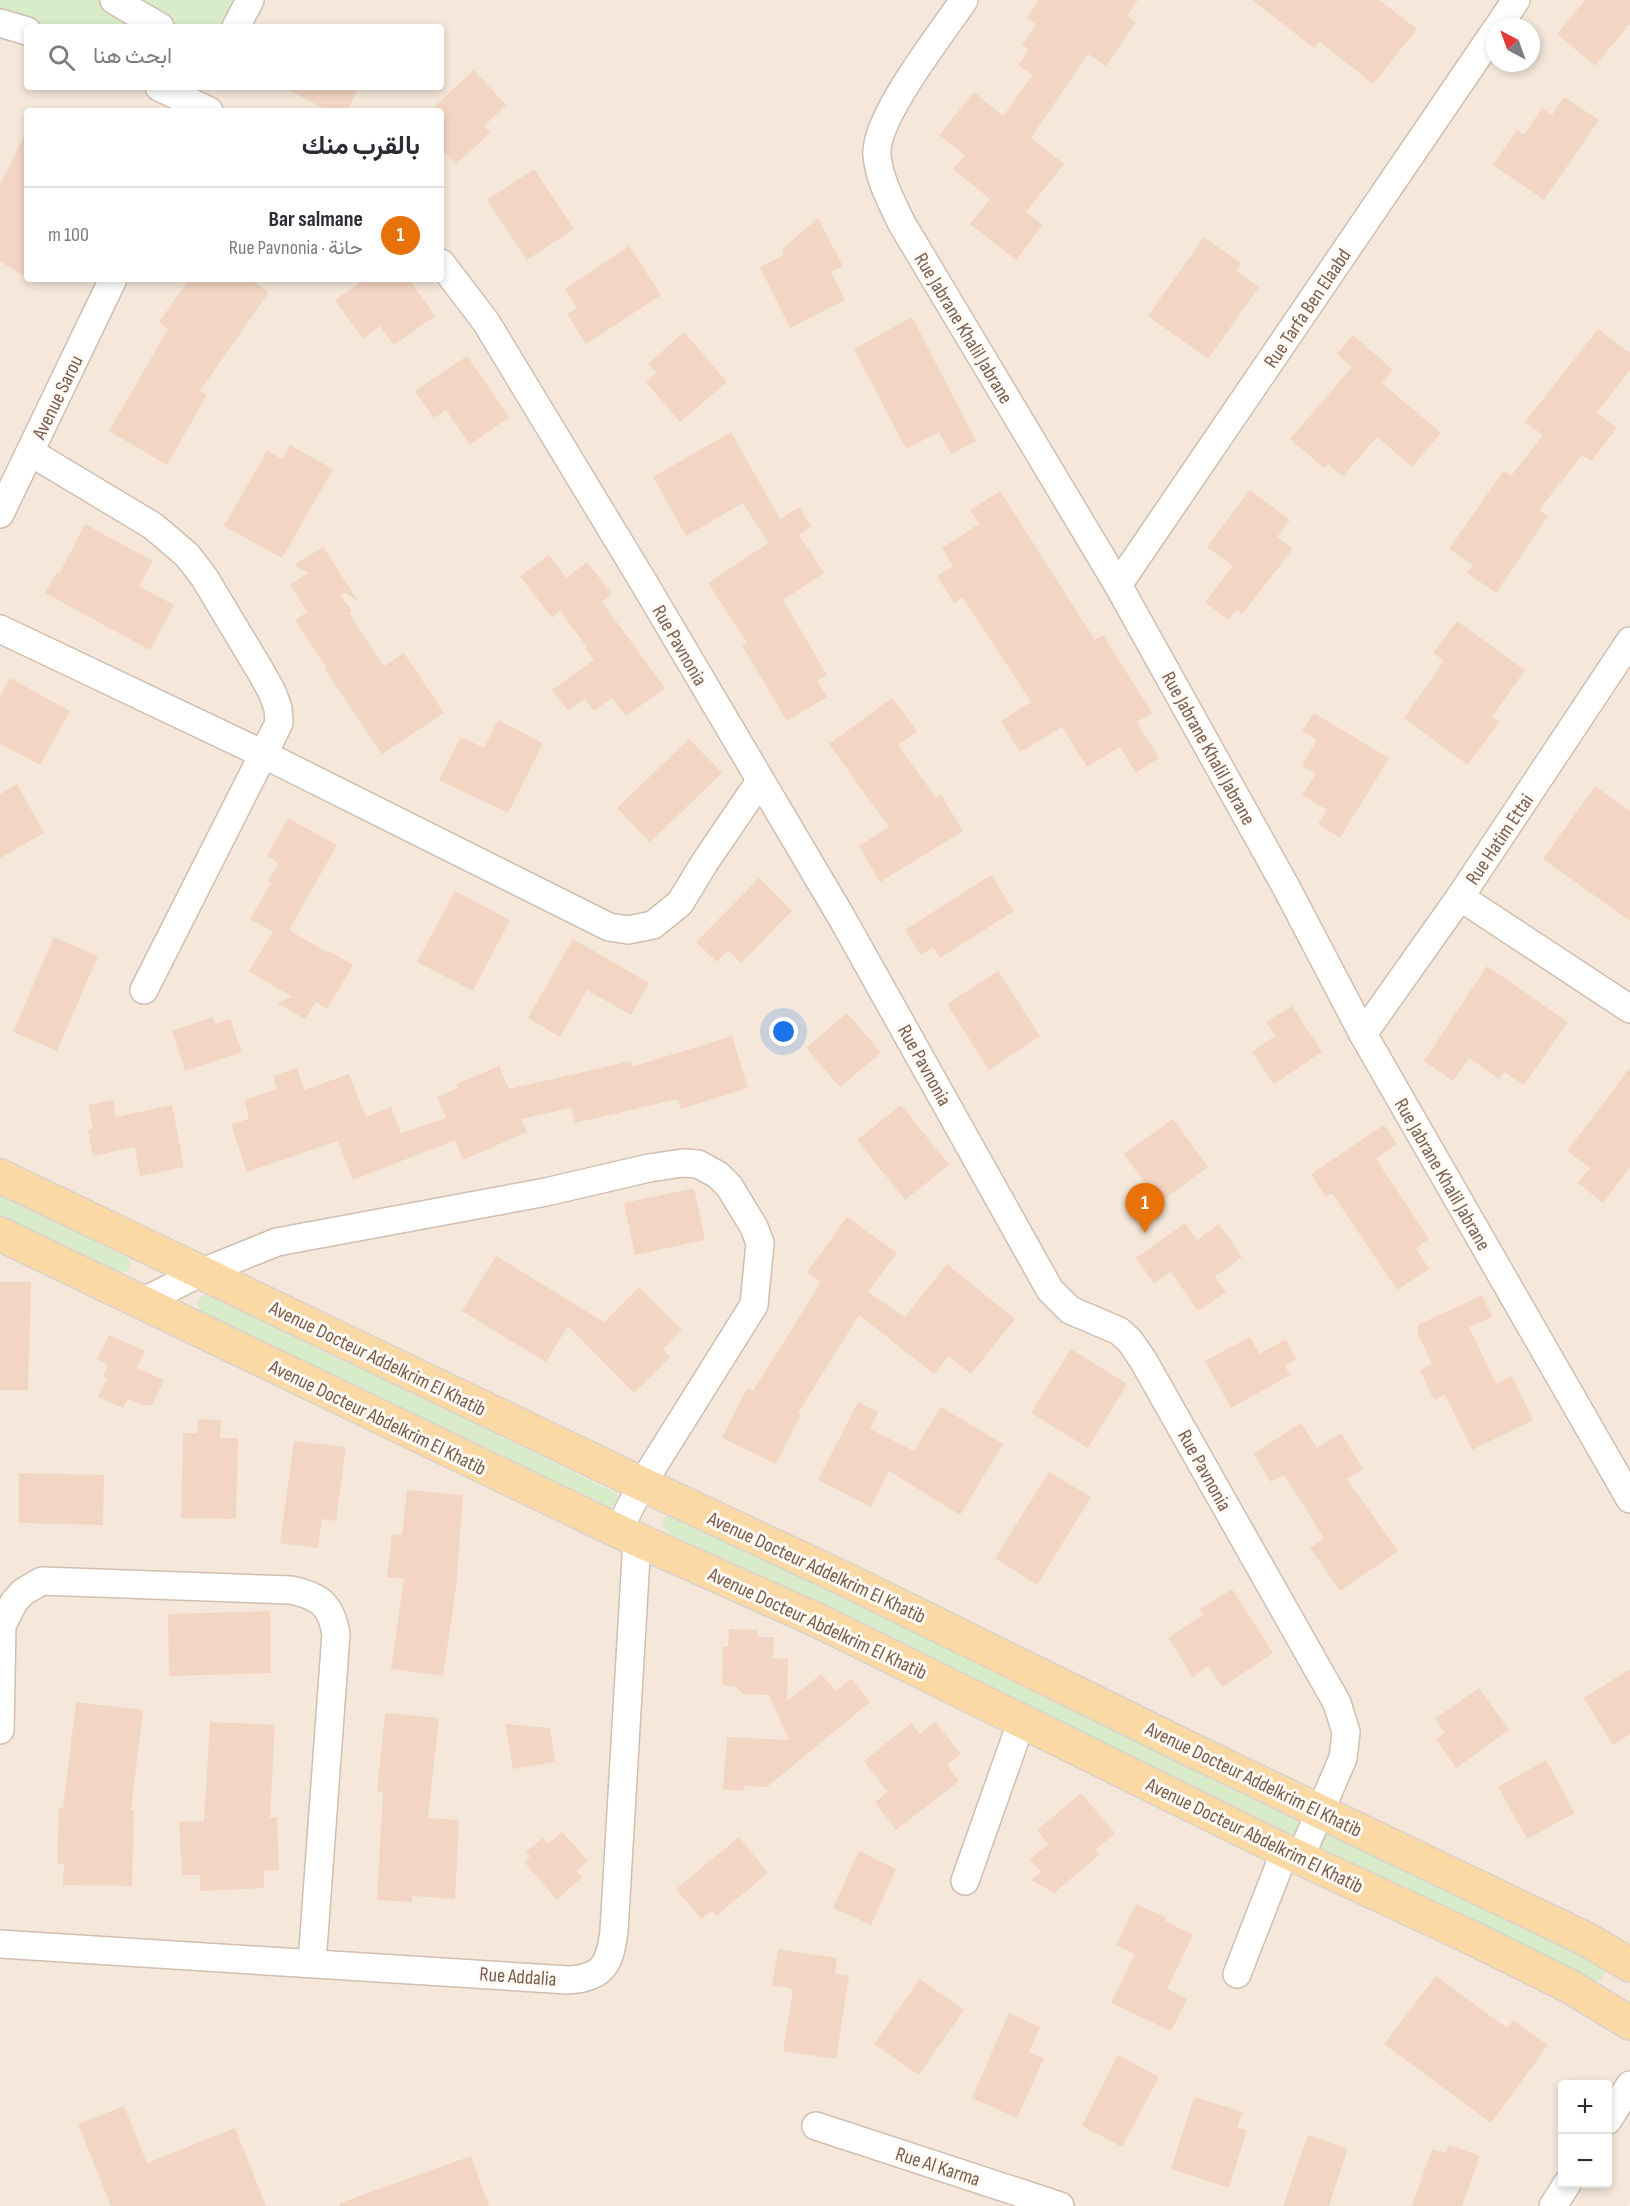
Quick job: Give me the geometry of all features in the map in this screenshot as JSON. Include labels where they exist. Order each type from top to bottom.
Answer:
[{"type":"main road","name":"Avenue Docteur Addelkrim El Khatib","points":[[0,1176],[851,1582],[1588,1940],[1630,1965]]},
{"type":"main road","name":"Avenue Docteur Abdelkrim El Khatib","points":[[0,1234],[628,1535],[821,1622],[1293,1854],[1468,1935],[1569,1986],[1630,2024]]},
{"type":"street","points":[[114,0],[155,15]]},
{"type":"street","points":[[237,24],[249,0]]},
{"type":"street","name":"Rue Jabrane Khalil Jabrane","points":[[964,0],[895,101],[878,139],[877,153],[880,172],[902,224],[1118,585],[1286,887],[1363,1034],[1630,1499]]},
{"type":"street","points":[[1504,18],[1516,0]]},
{"type":"street","points":[[0,23],[24,30]]},
{"type":"street","name":"Rue Tarfa Ben Elaabd","points":[[1118,585],[1486,44]]},
{"type":"street","points":[[167,90],[203,104]]},
{"type":"street","name":"Rue Pavnonia","points":[[444,267],[486,322],[514,367],[860,949],[1050,1290],[1070,1310],[1119,1331],[1130,1341],[1143,1360],[1337,1703],[1346,1732],[1343,1758],[1320,1811],[1293,1854],[1237,1974]]},
{"type":"street","name":"Avenue Sarou","points":[[0,514],[113,282]]},
{"type":"street","points":[[30,452],[153,525],[186,555],[204,577],[233,623],[272,692],[278,708],[279,723],[144,990]]},
{"type":"street","points":[[0,629],[263,754],[609,927],[628,930],[653,925],[680,903],[760,781]]},
{"type":"street","name":"Rue Hatim Ettai","points":[[1363,1034],[1460,897],[1630,641]]},
{"type":"street","points":[[1460,897],[1630,1009]]},
{"type":"street","points":[[140,1303],[200,1273],[277,1242],[546,1192],[648,1168],[683,1163],[698,1164],[718,1175],[729,1186],[754,1227],[760,1243],[754,1305],[642,1484],[628,1535]]},
{"type":"street","name":"Rue Addalia","points":[[0,1944],[568,1980],[594,1976],[608,1960],[614,1931],[628,1535]]},
{"type":"street","points":[[0,1730],[2,1625],[14,1602],[23,1592],[42,1581],[291,1590],[314,1596],[321,1601],[333,1619],[336,1634],[312,1963]]},
{"type":"street","points":[[965,1881],[1022,1720]]},
{"type":"street","points":[[1612,2114],[1630,2085]]},
{"type":"street","name":"Rue Al Karma","points":[[816,2126],[1060,2206]]},
{"type":"street","points":[[1553,2206],[1564,2188]]},
{"type":"shaded area","points":[[0,0],[1630,0],[1630,2203],[1628,2206],[0,2206]]},
{"type":"green space","points":[[0,0],[243,0],[229,24],[32,24],[0,12]]},
{"type":"green space","points":[[0,1195],[126,1257],[131,1263],[128,1271],[117,1272],[0,1215]]},
{"type":"green space","points":[[207,1294],[616,1493],[620,1498],[618,1505],[610,1508],[202,1312],[197,1302]]},
{"type":"green space","points":[[670,1515],[1470,1900],[1599,1965],[1605,1972],[1601,1980],[1592,1981],[667,1532],[662,1525],[665,1517]]},
{"type":"building","points":[[1039,0],[1138,0],[1127,16],[1136,22],[1106,66],[1088,54],[1031,138],[1064,164],[1026,212],[1043,225],[1016,260],[970,224],[990,199],[953,169],[965,155],[939,135],[974,92],[1003,116],[1033,75],[1018,65],[1029,50],[1022,45],[1036,24],[1027,18]]},
{"type":"building","points":[[1252,0],[1379,0],[1417,29],[1373,84],[1319,41],[1314,48]]},
{"type":"building","points":[[1585,0],[1630,0],[1630,24],[1595,66],[1557,34]]},
{"type":"building","points":[[474,70],[506,105],[484,126],[490,133],[456,164],[444,151],[444,108],[435,106]]},
{"type":"building","points":[[288,90],[358,90],[348,108],[323,108]]},
{"type":"building","points":[[1564,97],[1599,120],[1544,200],[1493,165],[1517,130],[1524,135],[1542,108],[1552,115]]},
{"type":"building","points":[[24,136],[24,276],[0,261],[0,185]]},
{"type":"building","points":[[534,169],[574,229],[527,260],[487,200]]},
{"type":"building","points":[[818,218],[843,266],[831,272],[845,300],[790,328],[760,267],[784,255],[782,249]]},
{"type":"building","points":[[1204,237],[1241,263],[1236,271],[1259,287],[1208,359],[1148,316]]},
{"type":"building","points":[[629,246],[661,295],[586,344],[567,314],[577,308],[565,289]]},
{"type":"building","points":[[187,282],[255,282],[269,292],[200,391],[207,395],[167,465],[109,431],[168,329],[159,322]]},
{"type":"building","points":[[361,282],[411,282],[435,316],[394,345],[380,326],[363,339],[335,300]]},
{"type":"building","points":[[912,317],[976,441],[951,454],[939,432],[906,449],[854,349]]},
{"type":"building","points":[[1598,329],[1630,353],[1630,370],[1597,412],[1617,428],[1591,461],[1582,455],[1539,510],[1548,516],[1496,593],[1467,573],[1473,565],[1449,549],[1504,470],[1511,476],[1543,435],[1525,422]]},
{"type":"building","points":[[684,332],[727,382],[680,422],[646,382],[656,373],[648,364]]},
{"type":"building","points":[[1353,335],[1393,370],[1382,383],[1441,433],[1412,467],[1377,437],[1343,476],[1328,464],[1325,469],[1290,439],[1352,367],[1337,354]]},
{"type":"building","points":[[467,356],[509,417],[470,445],[446,410],[434,418],[415,391]]},
{"type":"building","points":[[731,432],[780,519],[799,507],[811,526],[799,535],[824,573],[783,600],[827,675],[817,681],[827,697],[787,721],[742,645],[747,642],[708,583],[768,543],[743,503],[686,536],[653,477]]},
{"type":"building","points":[[290,445],[333,469],[282,558],[224,526],[267,451],[282,459]]},
{"type":"building","points":[[1250,490],[1290,520],[1277,537],[1293,549],[1242,614],[1237,610],[1228,620],[1205,602],[1233,566],[1207,547]]},
{"type":"building","points":[[1000,491],[1095,640],[1103,635],[1152,713],[1137,722],[1159,758],[1136,773],[1120,747],[1087,767],[1062,727],[1020,752],[1001,721],[1031,702],[963,598],[954,603],[937,576],[953,566],[942,548],[979,524],[970,510]]},
{"type":"building","points":[[85,524],[153,561],[139,586],[174,605],[150,650],[45,593],[57,572],[59,574]]},
{"type":"building","points":[[323,547],[358,601],[345,593],[341,596],[352,611],[349,613],[384,666],[404,653],[444,713],[382,754],[325,670],[327,668],[295,620],[307,612],[290,585],[308,573],[294,565]]},
{"type":"building","points":[[549,555],[566,578],[587,562],[612,594],[602,602],[665,688],[626,716],[612,698],[594,711],[585,699],[568,711],[552,690],[594,660],[560,611],[552,618],[520,576]]},
{"type":"building","points":[[1457,621],[1525,670],[1492,717],[1499,722],[1468,765],[1404,718],[1444,661],[1433,653]]},
{"type":"building","points":[[10,678],[70,711],[40,765],[0,744],[0,697]]},
{"type":"building","points":[[892,698],[917,731],[898,745],[936,798],[941,795],[963,831],[880,882],[859,846],[889,827],[829,744]]},
{"type":"building","points":[[1314,713],[1389,758],[1340,838],[1318,824],[1327,810],[1302,795],[1316,774],[1302,766],[1317,740],[1302,731]]},
{"type":"building","points":[[498,720],[543,743],[508,813],[439,780],[461,737],[484,748]]},
{"type":"building","points":[[689,739],[722,773],[650,842],[617,808]]},
{"type":"building","points":[[17,784],[44,833],[0,858],[0,794]]},
{"type":"building","points":[[1595,786],[1630,812],[1630,921],[1543,859]]},
{"type":"building","points":[[288,818],[337,845],[289,930],[353,965],[327,1009],[316,1002],[305,1019],[277,1003],[292,997],[249,971],[273,932],[250,919],[271,883],[268,881],[279,863],[267,856]]},
{"type":"building","points":[[991,875],[1014,911],[940,958],[933,947],[921,955],[905,930]]},
{"type":"building","points":[[759,878],[792,911],[741,963],[728,950],[717,962],[696,942]]},
{"type":"building","points":[[455,891],[510,920],[473,991],[417,962]]},
{"type":"building","points":[[54,937],[98,956],[57,1051],[13,1032]]},
{"type":"building","points":[[573,939],[649,983],[631,1015],[587,990],[560,1037],[528,1018]]},
{"type":"building","points":[[1487,966],[1568,1022],[1524,1085],[1504,1072],[1499,1079],[1469,1058],[1453,1081],[1424,1061]]},
{"type":"building","points":[[998,971],[1040,1036],[989,1070],[947,1004]]},
{"type":"building","points":[[1292,1006],[1322,1052],[1274,1084],[1252,1052],[1275,1036],[1266,1022]]},
{"type":"building","points":[[847,1013],[881,1053],[840,1087],[806,1048]]},
{"type":"building","points":[[212,1017],[215,1024],[230,1019],[242,1052],[185,1071],[172,1031]]},
{"type":"building","points":[[732,1036],[748,1088],[681,1109],[678,1099],[575,1123],[571,1108],[521,1119],[527,1132],[463,1160],[455,1140],[353,1180],[338,1141],[247,1172],[231,1124],[249,1119],[244,1100],[277,1089],[273,1076],[297,1068],[304,1090],[349,1074],[366,1117],[391,1107],[401,1133],[446,1118],[437,1097],[458,1088],[456,1084],[499,1066],[509,1089],[631,1061],[632,1067]]},
{"type":"building","points":[[1630,1068],[1630,1167],[1603,1203],[1578,1183],[1590,1168],[1567,1151]]},
{"type":"building","points":[[113,1100],[116,1117],[172,1105],[184,1167],[140,1176],[135,1147],[93,1156],[88,1130],[93,1128],[88,1105]]},
{"type":"building","points":[[901,1105],[949,1165],[905,1200],[857,1140]]},
{"type":"building","points":[[1173,1119],[1208,1167],[1159,1203],[1124,1154]]},
{"type":"building","points":[[1384,1125],[1397,1144],[1376,1159],[1429,1239],[1416,1248],[1429,1269],[1397,1290],[1332,1193],[1326,1197],[1311,1174]]},
{"type":"building","points":[[694,1188],[705,1240],[635,1255],[624,1203]]},
{"type":"building","points":[[847,1217],[897,1253],[868,1292],[905,1317],[947,1264],[1015,1319],[971,1374],[948,1356],[934,1374],[859,1315],[798,1413],[801,1414],[776,1464],[722,1438],[747,1388],[753,1391],[821,1282],[807,1272]]},
{"type":"building","points":[[1185,1223],[1197,1240],[1219,1224],[1242,1257],[1215,1277],[1226,1292],[1198,1311],[1171,1272],[1154,1283],[1136,1258]]},
{"type":"building","points":[[496,1256],[604,1322],[639,1287],[682,1330],[663,1349],[670,1357],[634,1393],[568,1326],[546,1362],[462,1311]]},
{"type":"building","points":[[0,1282],[31,1282],[28,1390],[0,1390]]},
{"type":"building","points":[[1482,1295],[1492,1317],[1469,1327],[1496,1384],[1512,1376],[1533,1420],[1472,1450],[1445,1395],[1434,1400],[1420,1370],[1432,1364],[1418,1334],[1418,1325]]},
{"type":"building","points":[[109,1335],[145,1351],[137,1368],[164,1380],[152,1405],[143,1405],[128,1399],[123,1408],[98,1397],[107,1378],[103,1376],[108,1365],[97,1359]]},
{"type":"building","points":[[1250,1337],[1259,1354],[1286,1339],[1296,1359],[1285,1366],[1290,1375],[1231,1408],[1205,1361]]},
{"type":"building","points":[[1071,1349],[1127,1384],[1088,1448],[1031,1413]]},
{"type":"building","points":[[858,1402],[878,1412],[870,1429],[914,1451],[941,1407],[1003,1444],[960,1515],[889,1471],[871,1507],[818,1480]]},
{"type":"building","points":[[198,1419],[221,1420],[220,1438],[238,1438],[236,1519],[181,1518],[183,1433],[197,1433]]},
{"type":"building","points":[[1301,1423],[1317,1448],[1341,1433],[1363,1469],[1347,1479],[1398,1551],[1340,1591],[1310,1548],[1324,1538],[1284,1475],[1271,1482],[1253,1454]]},
{"type":"building","points":[[294,1441],[346,1447],[336,1521],[322,1519],[318,1548],[280,1543]]},
{"type":"building","points":[[1049,1472],[1091,1497],[1037,1585],[995,1558]]},
{"type":"building","points":[[19,1473],[104,1475],[103,1525],[19,1523]]},
{"type":"building","points":[[407,1490],[463,1495],[456,1588],[443,1676],[391,1669],[404,1579],[387,1577],[392,1534],[402,1535]]},
{"type":"building","points":[[1232,1589],[1273,1653],[1222,1687],[1208,1666],[1193,1677],[1168,1638],[1204,1614],[1200,1609]]},
{"type":"building","points":[[270,1611],[271,1673],[169,1676],[168,1614]]},
{"type":"building","points":[[729,1629],[758,1630],[758,1637],[774,1637],[773,1658],[788,1659],[787,1701],[821,1674],[836,1691],[851,1679],[870,1702],[767,1787],[744,1786],[744,1791],[723,1789],[727,1737],[789,1740],[769,1695],[742,1694],[737,1687],[722,1685],[723,1647],[728,1647]]},
{"type":"building","points":[[1630,1669],[1630,1734],[1613,1745],[1584,1698]]},
{"type":"building","points":[[1479,1688],[1509,1730],[1456,1768],[1436,1739],[1445,1733],[1435,1719]]},
{"type":"building","points":[[76,1702],[143,1710],[131,1810],[134,1810],[132,1886],[63,1885],[64,1864],[57,1864],[59,1808],[63,1808]]},
{"type":"building","points":[[385,1713],[439,1718],[428,1818],[459,1820],[455,1899],[412,1896],[412,1902],[377,1900],[383,1792],[377,1791]]},
{"type":"building","points":[[210,1722],[275,1725],[270,1818],[277,1817],[279,1870],[264,1871],[264,1888],[200,1891],[200,1875],[182,1875],[179,1822],[204,1821]]},
{"type":"building","points":[[935,1722],[961,1754],[947,1765],[959,1781],[896,1830],[875,1802],[888,1792],[864,1761],[911,1723],[920,1734]]},
{"type":"building","points":[[505,1724],[550,1728],[555,1762],[513,1769]]},
{"type":"building","points":[[1546,1760],[1575,1813],[1527,1839],[1498,1787]]},
{"type":"building","points":[[1081,1793],[1115,1833],[1095,1850],[1099,1855],[1054,1893],[1031,1880],[1041,1872],[1030,1859],[1048,1844],[1037,1830]]},
{"type":"building","points":[[562,1832],[588,1861],[576,1871],[582,1877],[557,1900],[524,1862],[530,1857],[526,1852],[543,1838],[548,1844]]},
{"type":"building","points":[[739,1837],[768,1873],[716,1916],[712,1910],[701,1919],[676,1889]]},
{"type":"building","points":[[859,1851],[896,1869],[871,1925],[833,1908]]},
{"type":"building","points":[[1136,1904],[1167,1918],[1165,1921],[1193,1935],[1167,1989],[1187,1999],[1171,2031],[1111,2003],[1135,1954],[1116,1945]]},
{"type":"building","points":[[778,1949],[837,1958],[835,1974],[849,1976],[836,2059],[783,2051],[793,1989],[772,1985]]},
{"type":"building","points":[[1436,1976],[1507,2028],[1513,2020],[1548,2045],[1491,2123],[1384,2044]]},
{"type":"building","points":[[920,1979],[964,2010],[919,2075],[874,2044]]},
{"type":"building","points":[[1009,2013],[1040,2027],[1029,2052],[1044,2058],[1017,2118],[972,2098]]},
{"type":"building","points":[[1118,2055],[1159,2077],[1122,2147],[1082,2126]]},
{"type":"building","points":[[1194,2097],[1243,2112],[1237,2127],[1247,2130],[1229,2188],[1171,2169]]},
{"type":"building","points":[[124,2106],[147,2163],[235,2128],[266,2206],[111,2206],[78,2124]]},
{"type":"building","points":[[1308,2135],[1348,2149],[1329,2206],[1283,2206]]},
{"type":"building","points":[[1449,2145],[1480,2156],[1462,2206],[1412,2206],[1432,2149],[1446,2153]]},
{"type":"building","points":[[471,2156],[489,2206],[340,2206],[340,2203]]},
{"type":"place","name":"Bar salmane","points":[[1145,1233]]}]
